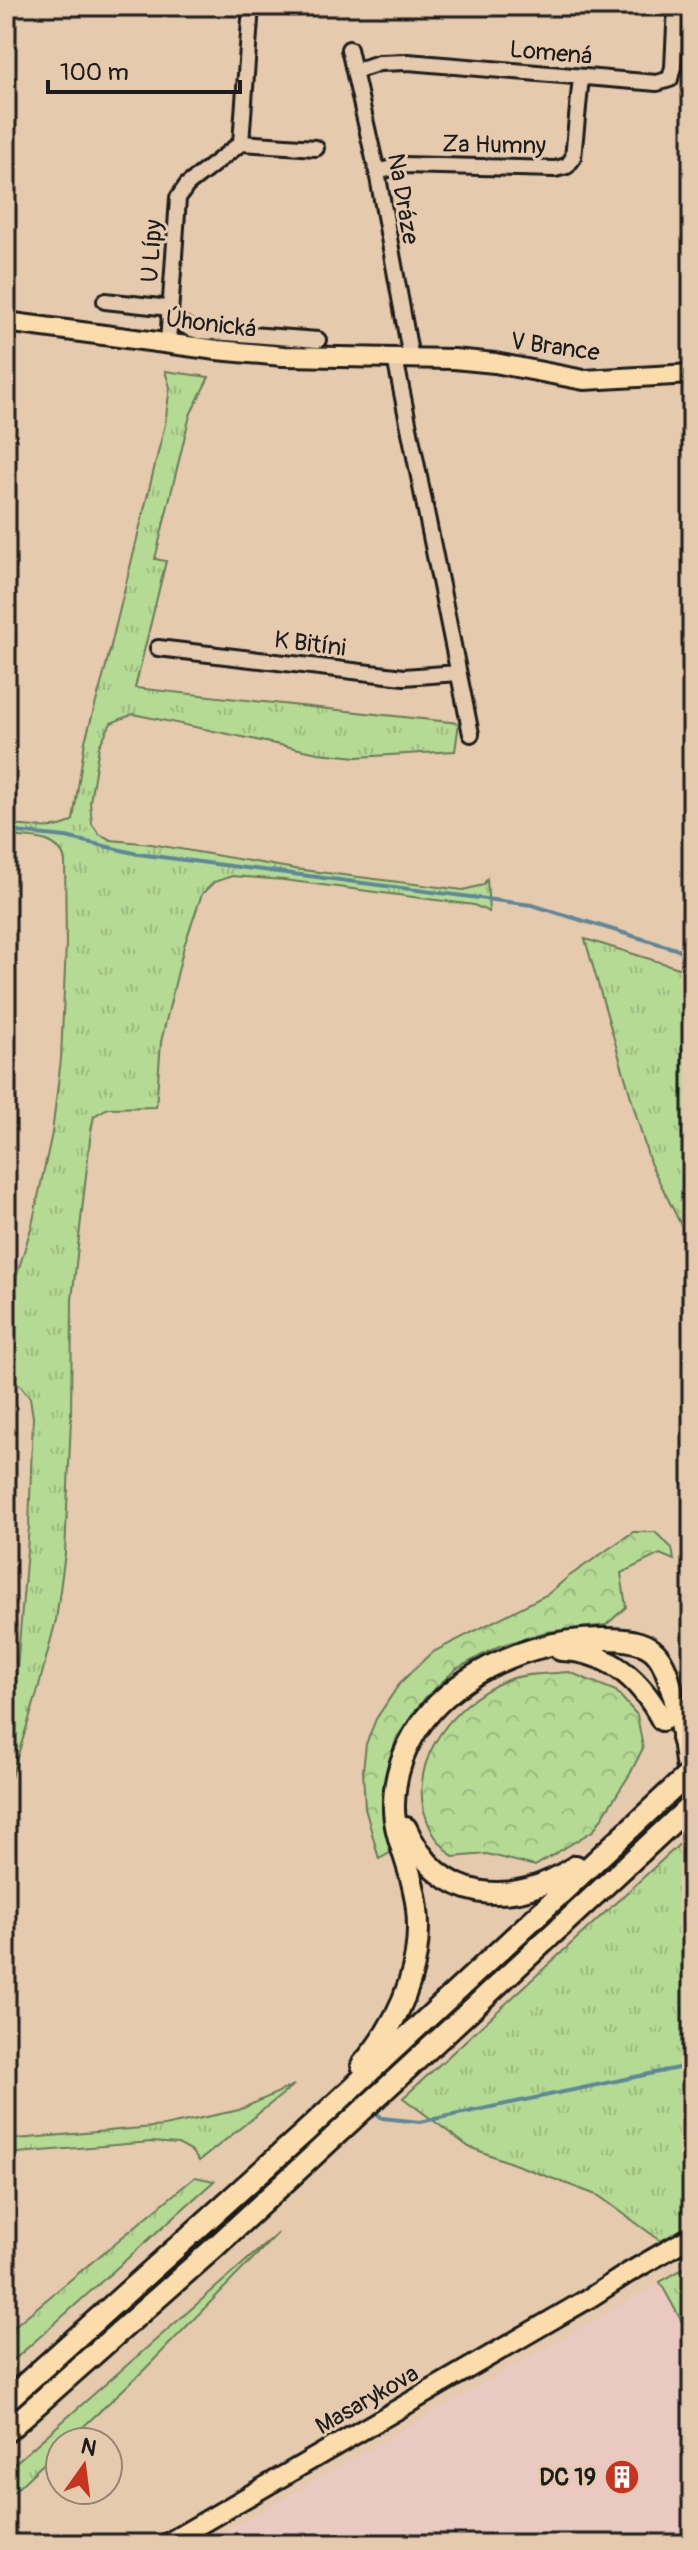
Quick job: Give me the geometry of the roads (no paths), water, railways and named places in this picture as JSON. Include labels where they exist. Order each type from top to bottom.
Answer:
[{"type":"highway","points":[[305,2132],[376,2048],[399,2012],[410,1983],[416,1954],[418,1918],[414,1886],[394,1813],[398,1773],[410,1740],[443,1699],[478,1673],[510,1657],[562,1642],[595,1639],[632,1641],[651,1648],[668,1672],[672,1692]]},
{"type":"highway","points":[[510,1657],[563,1650],[600,1658],[619,1667],[636,1681],[662,1720]]},
{"type":"highway","points":[[6,2401],[305,2132],[692,1770],[682,1738]]},
{"type":"highway","points":[[398,1773],[403,1819],[420,1854],[447,1879],[475,1891],[521,1892],[548,1884],[632,1827]]},
{"type":"highway","points":[[6,2432],[215,2247],[692,1804]]},
{"type":"main road","name":"Úhonická","points":[[6,322],[283,356],[403,358]]},
{"type":"main road","name":"V Brance","points":[[403,358],[495,363],[584,380],[692,374]]},
{"type":"main road","points":[[672,1692],[682,1738],[692,1816]]},
{"type":"main road","points":[[662,1720],[692,1816]]},
{"type":"main road","name":"Masarykova","points":[[166,2544],[692,2236]]},
{"type":"main road","name":"Masarykova","points":[[591,2297],[630,2282],[692,2249]]},
{"type":"street","points":[[251,6],[241,143],[316,148]]},
{"type":"street","name":"Lomená","points":[[355,71],[379,63],[408,62],[657,83],[670,79],[673,67],[676,6]]},
{"type":"street","name":"Na Dráze","points":[[349,49],[377,172],[403,358],[471,734]]},
{"type":"street","name":"Za Humny","points":[[377,172],[403,165],[555,169],[567,166],[573,158],[581,77]]},
{"type":"street","name":"U Lípy","points":[[168,343],[178,198],[187,185],[241,143]]},
{"type":"street","points":[[105,301],[170,312],[189,328],[199,331],[318,340]]},
{"type":"street","name":"K Bitíni","points":[[158,648],[404,677],[458,673]]},
{"type":"waterway","points":[[6,831],[66,837],[138,854],[532,905],[692,954]]},
{"type":"waterway","points":[[374,2111],[382,2118],[420,2122],[692,2065]]},
{"type":"place","name":"DC 19","points":[[622,2477]]}]
